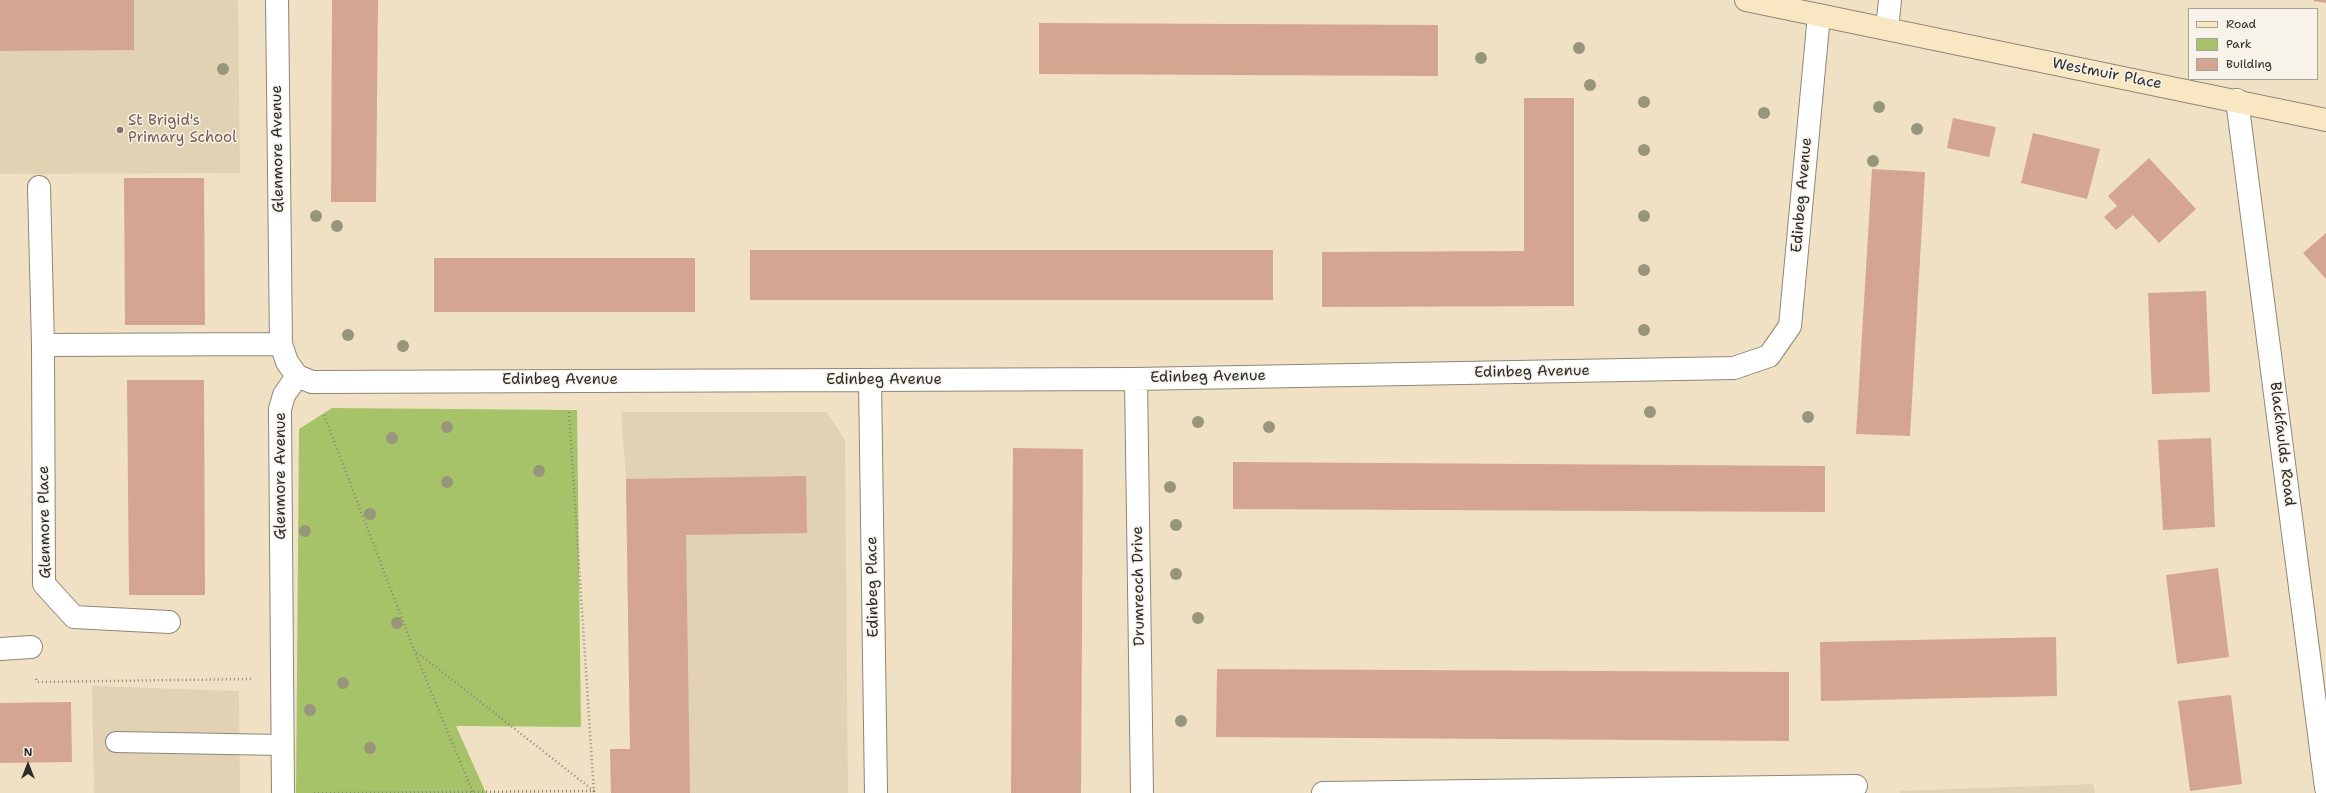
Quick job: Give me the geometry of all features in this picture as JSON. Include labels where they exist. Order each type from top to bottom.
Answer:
[{"type":"main road","name":"Westmuir Place","points":[[1746,0],[2237,100],[2326,120]]},
{"type":"street","name":"Glenmore Avenue","points":[[277,0],[282,344],[287,362],[305,379],[284,395],[280,409],[283,793]]},
{"type":"street","points":[[1887,29],[1890,0]]},
{"type":"street","name":"Edinbeg Avenue","points":[[305,379],[870,380],[1136,378],[1734,368],[1769,356],[1790,326],[1819,15]]},
{"type":"street","name":"Blackfaulds Road","points":[[2237,100],[2326,788]]},
{"type":"street","name":"Glenmore Place","points":[[39,187],[43,345],[44,584],[74,617],[169,622]]},
{"type":"street","points":[[43,345],[282,344]]},
{"type":"street","name":"Drumreoch Drive","points":[[1136,378],[1142,793]]},
{"type":"street","name":"Edinbeg Place","points":[[870,380],[876,793]]},
{"type":"street","points":[[0,649],[31,647]]},
{"type":"street","points":[[1323,793],[1856,786]]},
{"type":"lane","points":[[116,742],[282,745]]},
{"type":"path","points":[[305,379],[473,793]]},
{"type":"path","points":[[567,379],[594,792]]},
{"type":"path","points":[[31,647],[37,682],[282,679]]},
{"type":"path","points":[[414,650],[594,792]]},
{"type":"path","points":[[283,793],[594,792]]},
{"type":"shaded area","name":"St Brigid's Primary School","points":[[0,0],[238,0],[240,173],[0,174]]},
{"type":"shaded area","points":[[621,412],[827,412],[845,440],[848,793],[611,793],[610,749],[630,749],[626,479]]},
{"type":"shaded area","points":[[92,686],[239,691],[240,793],[94,793]]},
{"type":"shaded area","points":[[2093,784],[2095,793],[1900,793],[1900,791]]},
{"type":"green space","points":[[332,408],[577,410],[581,727],[456,726],[486,793],[296,793],[299,429]]},
{"type":"building","points":[[0,0],[134,0],[134,50],[0,51]]},
{"type":"building","points":[[332,0],[378,0],[376,202],[331,202]]},
{"type":"building","points":[[2314,0],[2326,0],[2326,3],[2313,1]]},
{"type":"building","points":[[1039,23],[1438,25],[1438,76],[1039,74]]},
{"type":"building","points":[[1524,98],[1574,98],[1574,306],[1322,307],[1322,252],[1524,251]]},
{"type":"building","points":[[1953,118],[1996,127],[1989,157],[1947,148]]},
{"type":"building","points":[[2033,133],[2100,149],[2087,199],[2021,183]]},
{"type":"building","points":[[2149,158],[2196,209],[2159,243],[2133,215],[2116,230],[2104,217],[2117,206],[2108,196]]},
{"type":"building","points":[[1872,169],[1925,172],[1910,436],[1856,434]]},
{"type":"building","points":[[124,178],[204,178],[205,325],[125,325]]},
{"type":"building","points":[[2326,233],[2326,279],[2303,253]]},
{"type":"building","points":[[750,250],[1273,250],[1273,300],[750,300]]},
{"type":"building","points":[[434,258],[695,258],[695,312],[434,312]]},
{"type":"building","points":[[2206,291],[2210,392],[2152,394],[2148,293]]},
{"type":"building","points":[[127,380],[204,380],[205,595],[129,595]]},
{"type":"building","points":[[2211,438],[2215,527],[2163,530],[2158,440]]},
{"type":"building","points":[[1013,448],[1083,449],[1081,793],[1011,793]]},
{"type":"building","points":[[1233,462],[1825,466],[1825,512],[1233,509]]},
{"type":"building","points":[[806,476],[807,533],[686,535],[690,793],[611,793],[610,749],[630,749],[626,479]]},
{"type":"building","points":[[2218,568],[2229,657],[2177,664],[2166,575]]},
{"type":"building","points":[[2056,637],[2057,696],[1821,701],[1820,642]]},
{"type":"building","points":[[1217,669],[1789,672],[1789,741],[1216,737]]},
{"type":"building","points":[[2231,695],[2242,784],[2190,791],[2178,701]]},
{"type":"building","points":[[71,702],[72,762],[0,763],[0,703]]},
{"type":"place","name":"St Brigid's Primary School","points":[[120,130]]}]
